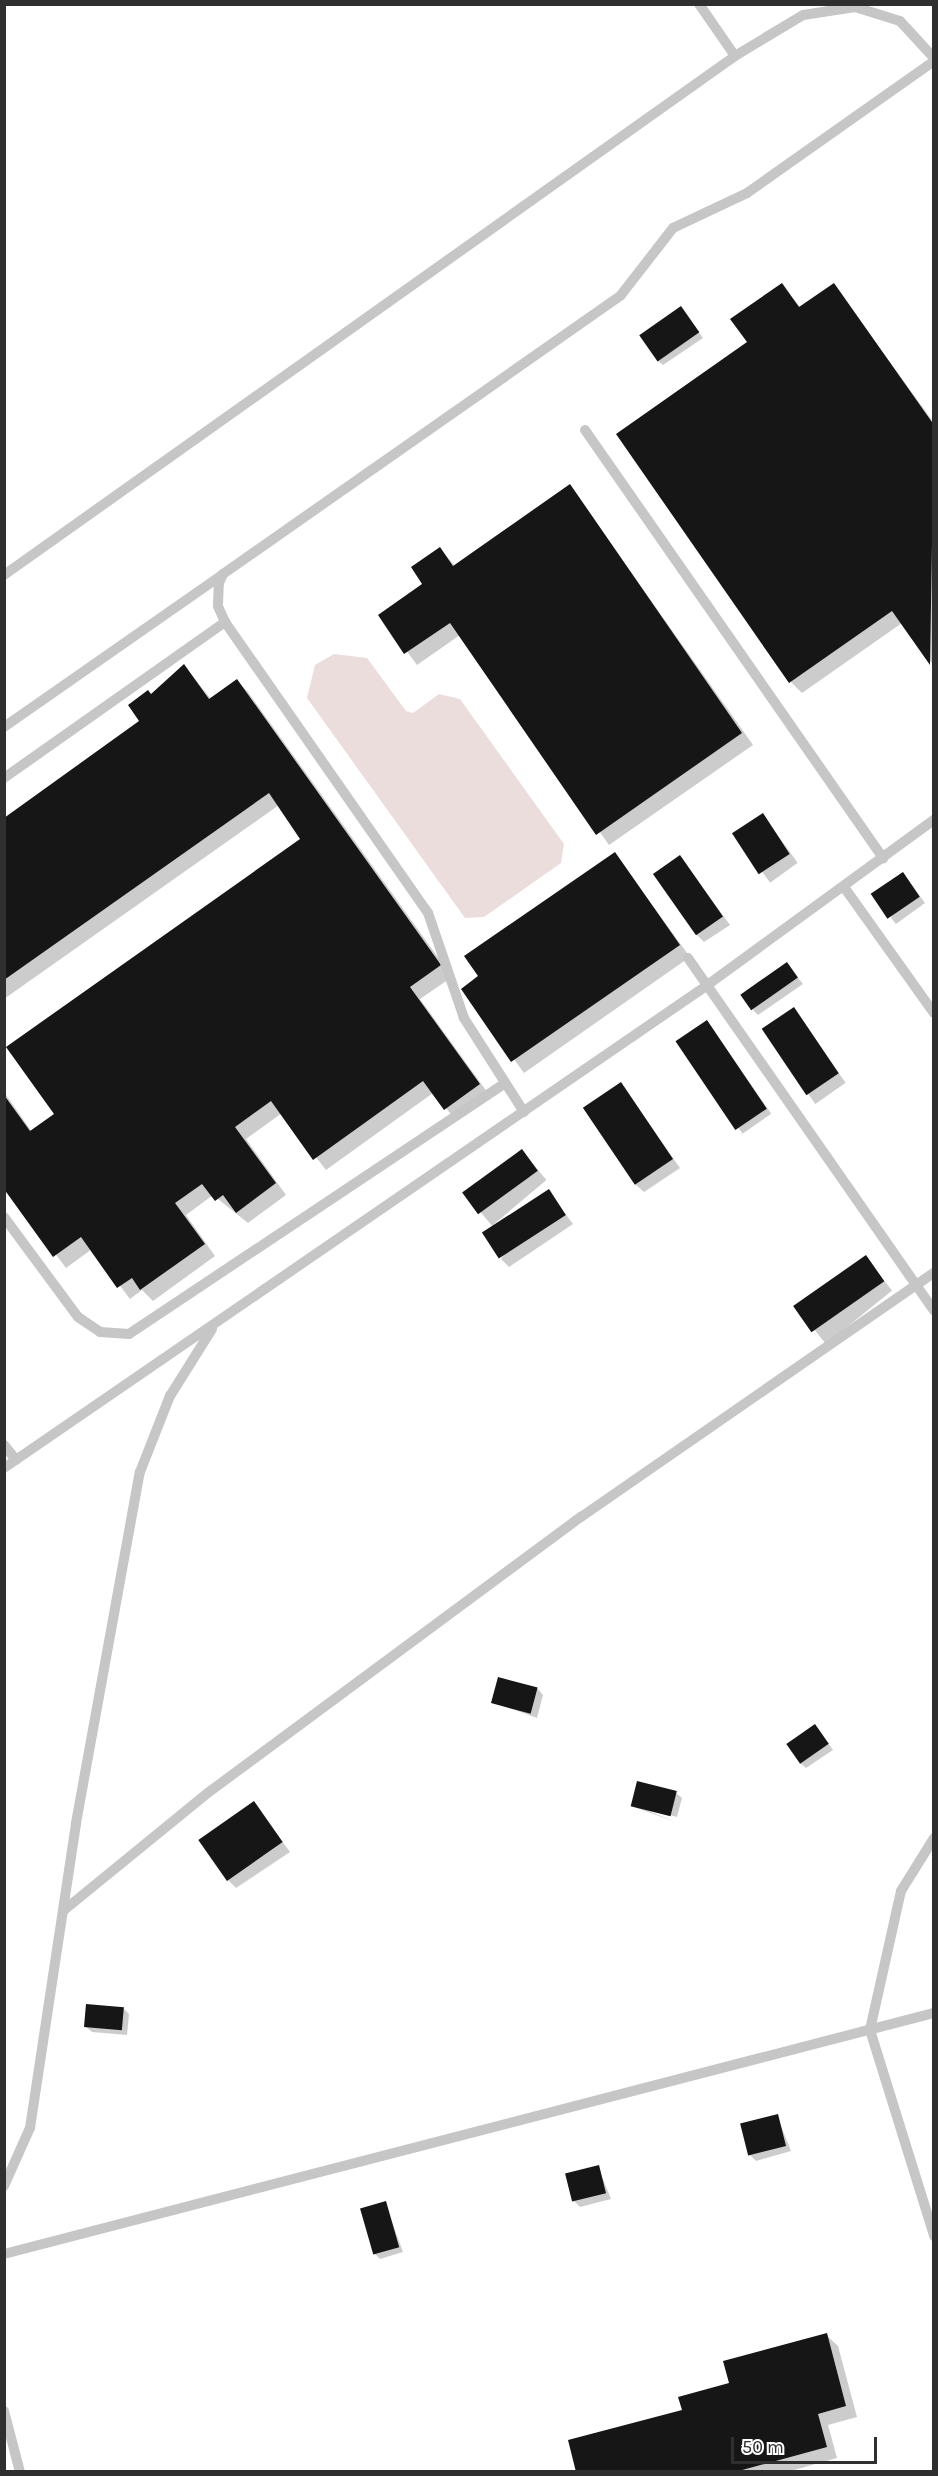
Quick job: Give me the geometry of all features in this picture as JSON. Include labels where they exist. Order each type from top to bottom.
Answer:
[{"type":"lane","points":[[699,4],[735,56]]},
{"type":"lane","points":[[4,575],[735,56],[803,15],[855,7],[900,21],[933,60],[753,189],[679,225],[662,240],[630,287],[4,727]]},
{"type":"lane","points":[[585,430],[883,858]]},
{"type":"lane","points":[[223,574],[217,598],[225,622],[428,914],[464,1018],[524,1112]]},
{"type":"lane","points":[[4,778],[225,622]]},
{"type":"lane","points":[[4,1468],[706,986],[933,820]]},
{"type":"lane","points":[[844,887],[933,1013]]},
{"type":"lane","points":[[688,958],[933,1311]]},
{"type":"lane","points":[[4,1216],[78,1317],[100,1332],[129,1334],[504,1084]]},
{"type":"lane","points":[[63,1911],[209,1792],[581,1517],[933,1273]]},
{"type":"lane","points":[[4,2186],[30,2128],[63,1911],[140,1472],[178,1382],[220,1319]]},
{"type":"lane","points":[[4,1444],[16,1460]]},
{"type":"lane","points":[[933,1838],[901,1891],[870,2030],[933,2236]]},
{"type":"lane","points":[[4,2254],[933,2013]]},
{"type":"lane","points":[[4,2411],[20,2472]]},
{"type":"shaded area","points":[[334,654],[367,658],[406,711],[413,713],[439,694],[460,699],[564,844],[561,863],[484,917],[465,918],[307,698],[315,665]]},
{"type":"building","points":[[782,283],[799,307],[834,283],[934,425],[930,665],[892,611],[789,683],[616,434],[747,342],[730,319]]},
{"type":"building","points":[[681,306],[699,332],[658,361],[639,335]]},
{"type":"building","points":[[570,484],[742,733],[596,835],[450,623],[404,654],[378,615],[422,584],[411,567],[440,547],[453,566]]},
{"type":"building","points":[[184,664],[209,699],[237,679],[441,965],[410,987],[480,1084],[444,1110],[423,1081],[313,1160],[271,1101],[235,1127],[276,1183],[236,1213],[223,1195],[215,1201],[202,1184],[175,1203],[205,1244],[140,1290],[132,1278],[117,1288],[81,1237],[53,1257],[4,1189],[4,1095],[30,1131],[54,1114],[6,1047],[300,839],[269,793],[4,980],[4,818],[139,721],[128,705],[148,690],[151,694]]},
{"type":"building","points":[[763,813],[790,854],[759,874],[732,833]]},
{"type":"building","points":[[615,852],[680,945],[511,1062],[461,989],[478,976],[464,956]]},
{"type":"building","points":[[680,855],[723,916],[696,935],[653,874]]},
{"type":"building","points":[[903,872],[920,897],[887,919],[871,894]]},
{"type":"building","points":[[787,962],[798,978],[751,1010],[740,995]]},
{"type":"building","points":[[794,1007],[839,1073],[806,1095],[762,1029]]},
{"type":"building","points":[[707,1020],[767,1109],[735,1130],[675,1041]]},
{"type":"building","points":[[621,1082],[673,1159],[635,1185],[583,1108]]},
{"type":"building","points":[[522,1149],[538,1171],[478,1214],[462,1192]]},
{"type":"building","points":[[549,1189],[566,1215],[499,1259],[482,1233]]},
{"type":"building","points":[[866,1255],[884,1281],[811,1332],[793,1306]]},
{"type":"building","points":[[498,1677],[538,1688],[531,1714],[491,1703]]},
{"type":"building","points":[[815,1724],[829,1744],[800,1764],[786,1744]]},
{"type":"building","points":[[637,1781],[677,1791],[670,1816],[631,1806]]},
{"type":"building","points":[[254,1801],[283,1842],[227,1881],[198,1840]]},
{"type":"building","points":[[86,2004],[124,2007],[122,2030],[84,2027]]},
{"type":"building","points":[[778,2114],[786,2146],[748,2155],[740,2123]]},
{"type":"building","points":[[599,2165],[606,2193],[572,2202],[565,2173]]},
{"type":"building","points":[[386,2201],[399,2247],[373,2255],[360,2208]]},
{"type":"building","points":[[827,2333],[846,2406],[818,2414],[827,2447],[735,2472],[576,2472],[568,2440],[682,2410],[678,2397],[729,2383],[723,2361]]}]
